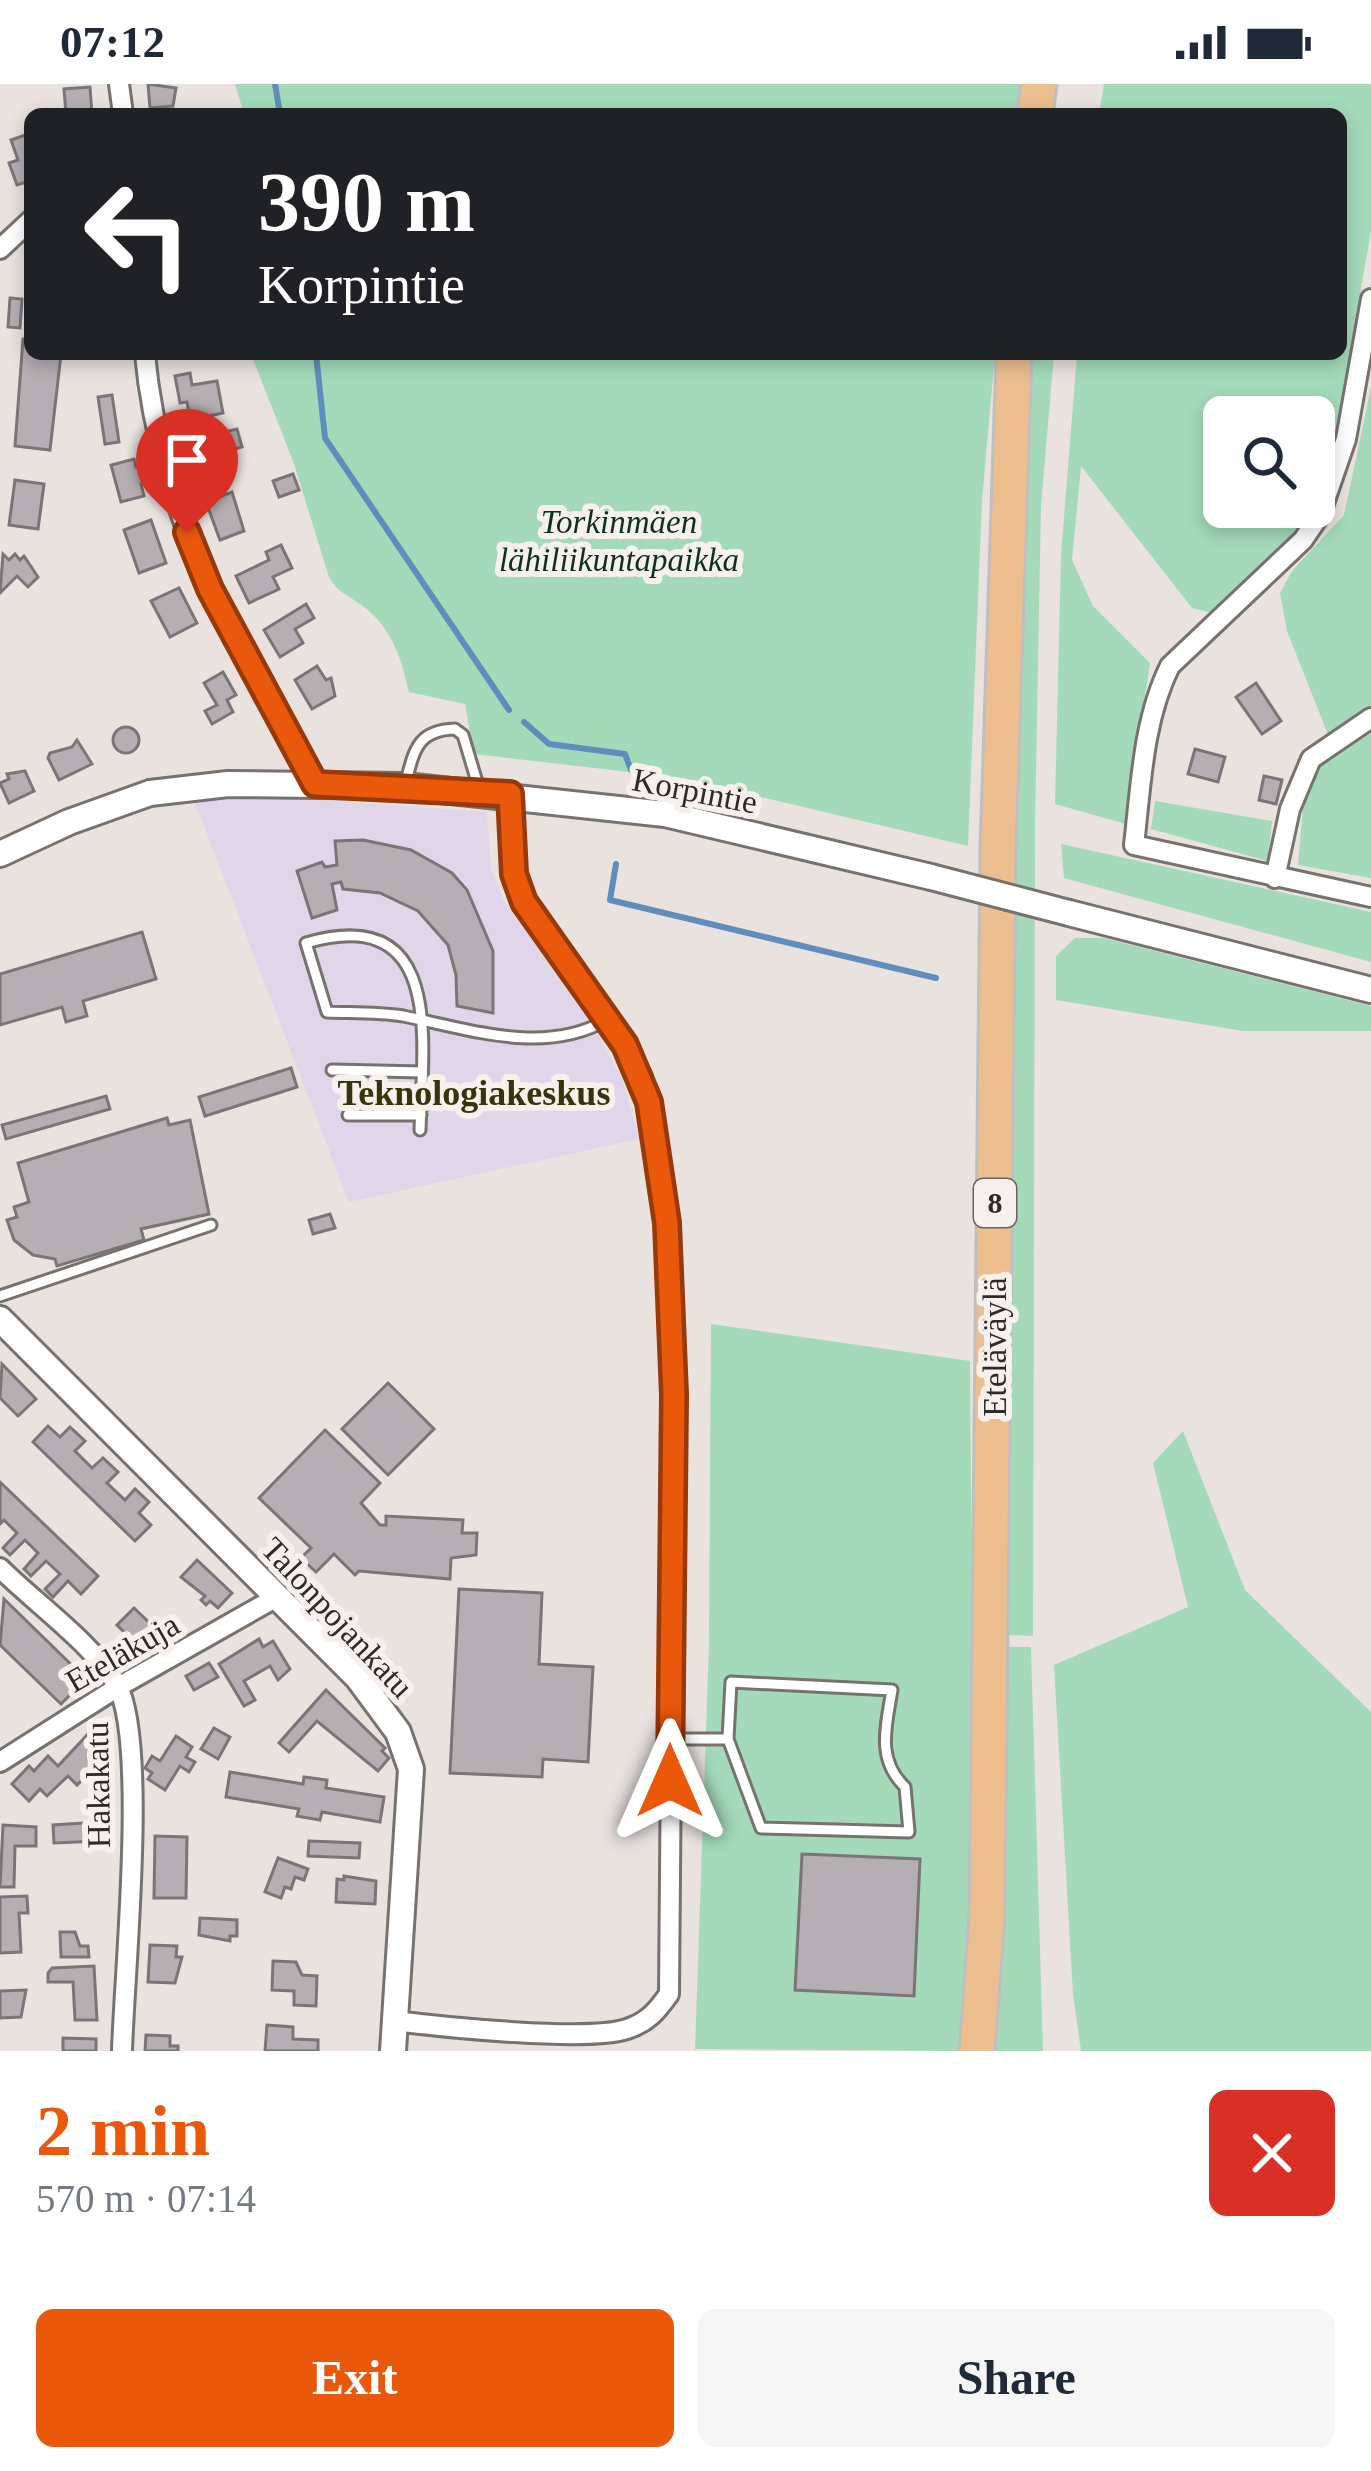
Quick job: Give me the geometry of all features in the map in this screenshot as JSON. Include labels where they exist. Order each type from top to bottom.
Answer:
[{"type":"highway","name":"Eteläväylä","points":[[977,2051],[987,1917],[998,849],[1014,360]]},
{"type":"street","points":[[0,249],[24,226]]},
{"type":"street","points":[[1371,299],[1346,439],[1320,515],[1303,540],[1170,666],[1159,689],[1134,844],[1371,897]]},
{"type":"street","points":[[146,360],[159,438],[187,532],[210,589],[315,784]]},
{"type":"street","points":[[1275,878],[1290,809],[1311,759],[1371,718]]},
{"type":"street","name":"Korpintie","points":[[0,854],[150,793],[228,784],[480,791],[665,814],[1371,989]]},
{"type":"street","points":[[395,2021],[582,2034],[625,2030],[652,2017],[669,1994],[674,1395],[667,1223],[649,1102],[633,1058],[524,902],[514,874],[510,794]]},
{"type":"street","name":"Talonpojankatu","points":[[0,1319],[384,1709],[407,1751],[413,1795],[393,2051]]},
{"type":"street","name":"Hakakatu","points":[[0,1568],[118,1687],[133,1756],[122,2051]]},
{"type":"street","name":"Eteläkuja","points":[[0,1762],[118,1687],[277,1597]]},
{"type":"lane","points":[[405,786],[417,742],[426,734],[455,729],[464,735],[480,791]]},
{"type":"lane","points":[[420,1130],[423,1022],[404,961],[369,934],[343,932],[306,943],[326,1012],[402,1016],[423,1022],[448,1030],[562,1038],[607,1020]]},
{"type":"lane","points":[[332,1070],[422,1072]]},
{"type":"lane","points":[[348,1115],[421,1115]]},
{"type":"lane","points":[[0,1296],[212,1225]]},
{"type":"lane","points":[[731,1682],[892,1690],[883,1748],[890,1772],[905,1787],[909,1832],[761,1828],[728,1739],[731,1682]]},
{"type":"lane","points":[[671,1738],[728,1739]]},
{"type":"shaded area","points":[[289,798],[487,812],[491,869],[504,901],[600,1037],[623,1082],[639,1139],[349,1202],[194,800]]},
{"type":"green space","points":[[235,84],[1020,84],[1017,108],[242,108]]},
{"type":"green space","points":[[1104,84],[1371,84],[1371,231],[1335,437],[1335,396],[1203,396],[1203,528],[1298,528],[1288,544],[1213,613],[1192,608],[1081,466],[1072,560],[1093,606],[1150,663],[1126,824],[1055,804],[1061,555],[1077,360],[1347,360],[1347,108],[1100,108]]},
{"type":"green space","name":"Torkinmäen lähiliikuntapaikka","points":[[253,360],[994,360],[982,500],[968,846],[680,778],[474,754],[465,704],[409,692],[386,630],[329,577],[293,461]]},
{"type":"green space","points":[[1028,360],[1053,360],[1041,506],[1035,824],[1033,1636],[1007,1635],[1013,815]]},
{"type":"green space","points":[[1371,387],[1371,878],[1298,865],[1305,783],[1329,737],[1287,631],[1280,593],[1292,571],[1344,515]]},
{"type":"green space","points":[[1155,801],[1272,821],[1268,861],[1151,829]]},
{"type":"green space","points":[[1061,844],[1371,912],[1371,962],[1064,878]]},
{"type":"green space","points":[[1075,938],[1104,938],[1371,1006],[1371,1031],[1243,1031],[1056,1000],[1056,956]]},
{"type":"green space","points":[[711,1324],[970,1361],[974,1875],[967,2010],[958,2051],[695,2049],[709,1644]]},
{"type":"green space","points":[[1183,1431],[1245,1590],[1371,1712],[1371,2051],[1081,2051],[1073,1994],[1054,1665],[1188,1607],[1153,1463]]},
{"type":"green space","points":[[1007,1647],[1031,1647],[1043,2051],[991,2051],[1005,1820]]},
{"type":"building","points":[[148,84],[176,88],[173,106],[150,108]]},
{"type":"building","points":[[90,87],[92,108],[66,108],[64,89]]},
{"type":"building","points":[[24,135],[24,183],[17,185],[9,163],[18,160],[11,140]]},
{"type":"building","points":[[10,298],[22,299],[20,328],[8,327]]},
{"type":"building","points":[[24,339],[24,360],[60,360],[50,450],[15,446]]},
{"type":"building","points":[[190,373],[192,385],[217,381],[223,413],[190,420],[187,402],[180,403],[175,376]]},
{"type":"building","points":[[112,395],[119,442],[105,444],[98,397]]},
{"type":"building","points":[[237,429],[242,447],[219,453],[222,465],[197,472],[189,440]]},
{"type":"building","points":[[134,459],[136,467],[142,465],[147,483],[141,484],[144,496],[121,502],[111,465]]},
{"type":"building","points":[[293,474],[299,490],[279,497],[273,481]]},
{"type":"building","points":[[15,480],[44,484],[38,529],[9,525]]},
{"type":"building","points":[[232,492],[244,531],[220,540],[206,502]]},
{"type":"building","points":[[151,520],[166,563],[139,573],[124,530]]},
{"type":"building","points":[[281,545],[292,568],[273,577],[279,589],[249,603],[236,576],[269,560],[266,552]]},
{"type":"building","points":[[3,554],[9,560],[15,554],[20,560],[24,556],[38,577],[28,587],[17,576],[0,593]]},
{"type":"building","points":[[179,588],[197,623],[170,637],[151,601]]},
{"type":"building","points":[[306,604],[314,618],[295,629],[303,643],[280,657],[264,630]]},
{"type":"building","points":[[317,666],[326,680],[331,678],[335,696],[312,709],[295,680]]},
{"type":"building","points":[[223,672],[236,695],[227,700],[233,712],[212,724],[205,711],[217,705],[204,683]]},
{"type":"building","points":[[1256,683],[1281,721],[1262,734],[1236,697]]},
{"type":"building","points":[[126,727],[139,740],[126,753],[113,740]]},
{"type":"building","points":[[77,740],[92,764],[59,780],[50,753],[72,747]]},
{"type":"building","points":[[1195,749],[1225,757],[1218,782],[1188,774]]},
{"type":"building","points":[[25,771],[34,791],[9,803],[0,783],[9,779],[7,774]]},
{"type":"building","points":[[1264,776],[1282,780],[1276,804],[1259,800]]},
{"type":"building","points":[[363,840],[411,850],[452,873],[467,890],[493,951],[493,1013],[457,1006],[448,945],[418,911],[380,893],[343,889],[341,882],[332,884],[337,910],[312,918],[297,871],[322,862],[325,867],[337,865],[335,841]]},
{"type":"building","points":[[142,932],[156,979],[83,1001],[87,1016],[66,1022],[62,1007],[0,1025],[0,974]]},
{"type":"building","points":[[291,1068],[297,1087],[205,1116],[199,1097]]},
{"type":"building","points":[[106,1096],[110,1109],[6,1139],[2,1125]]},
{"type":"building","points":[[167,1118],[169,1125],[190,1120],[209,1214],[141,1229],[144,1240],[57,1266],[55,1259],[33,1255],[14,1240],[7,1220],[17,1217],[14,1207],[29,1202],[18,1163]]},
{"type":"building","points":[[330,1214],[335,1228],[313,1234],[309,1220]]},
{"type":"building","points":[[2,1364],[36,1399],[18,1416],[0,1398]]},
{"type":"building","points":[[388,1383],[434,1429],[388,1475],[342,1429]]},
{"type":"building","points":[[48,1426],[60,1437],[70,1427],[85,1441],[75,1451],[92,1468],[103,1458],[118,1472],[107,1483],[125,1500],[135,1489],[149,1502],[139,1513],[151,1525],[135,1541],[33,1442]]},
{"type":"building","points":[[325,1430],[380,1483],[361,1503],[380,1525],[386,1525],[386,1516],[463,1520],[462,1533],[477,1533],[476,1555],[451,1558],[450,1579],[359,1571],[355,1575],[334,1554],[316,1572],[301,1558],[311,1548],[259,1498]]},
{"type":"building","points":[[0,1482],[98,1576],[81,1594],[68,1581],[53,1597],[45,1589],[60,1574],[46,1561],[31,1576],[24,1569],[38,1553],[25,1540],[10,1555],[3,1548],[17,1533],[4,1520],[0,1524]]},
{"type":"building","points":[[197,1560],[232,1593],[218,1608],[210,1601],[206,1605],[201,1600],[205,1596],[181,1577]]},
{"type":"building","points":[[459,1589],[542,1593],[539,1664],[593,1667],[588,1762],[543,1759],[542,1777],[450,1773]]},
{"type":"building","points":[[4,1599],[86,1679],[61,1704],[0,1645]]},
{"type":"building","points":[[134,1608],[159,1632],[142,1650],[117,1625]]},
{"type":"building","points":[[259,1639],[263,1647],[273,1641],[290,1669],[278,1680],[270,1666],[244,1681],[255,1700],[244,1706],[219,1664]]},
{"type":"building","points":[[209,1663],[218,1677],[194,1690],[186,1676]]},
{"type":"building","points":[[326,1690],[385,1748],[382,1751],[389,1758],[378,1771],[317,1721],[289,1752],[279,1743]]},
{"type":"building","points":[[214,1728],[230,1737],[218,1759],[201,1749]]},
{"type":"building","points":[[89,1733],[109,1752],[77,1785],[68,1776],[47,1796],[40,1789],[29,1801],[12,1784],[29,1766],[34,1771],[48,1756],[58,1766]]},
{"type":"building","points":[[176,1736],[192,1747],[186,1757],[195,1762],[189,1772],[180,1766],[165,1790],[148,1779],[152,1773],[145,1768],[152,1756],[160,1761]]},
{"type":"building","points":[[230,1772],[303,1784],[304,1777],[327,1780],[326,1788],[384,1797],[380,1822],[322,1812],[320,1820],[297,1816],[299,1809],[226,1797]]},
{"type":"building","points":[[99,1822],[100,1841],[54,1843],[53,1825]]},
{"type":"building","points":[[3,1825],[36,1827],[36,1846],[15,1846],[14,1887],[0,1887]]},
{"type":"building","points":[[155,1836],[187,1837],[186,1898],[154,1898]]},
{"type":"building","points":[[309,1841],[360,1843],[359,1858],[308,1856]]},
{"type":"building","points":[[802,1854],[920,1859],[914,1996],[795,1990]]},
{"type":"building","points":[[278,1858],[308,1869],[304,1880],[295,1877],[291,1889],[285,1887],[281,1898],[265,1892]]},
{"type":"building","points":[[344,1876],[376,1881],[375,1904],[336,1902],[337,1879],[344,1880]]},
{"type":"building","points":[[27,1896],[28,1913],[19,1913],[21,1952],[0,1953],[0,1897]]},
{"type":"building","points":[[200,1918],[237,1920],[237,1936],[230,1936],[230,1941],[199,1935]]},
{"type":"building","points":[[60,1932],[75,1932],[80,1946],[88,1946],[89,1957],[61,1957]]},
{"type":"building","points":[[150,1945],[177,1946],[176,1957],[182,1957],[175,1983],[148,1982]]},
{"type":"building","points":[[273,1961],[296,1962],[302,1975],[317,1976],[316,2006],[294,2005],[294,1991],[272,1990]]},
{"type":"building","points":[[94,1966],[97,2020],[75,2020],[73,1982],[48,1982],[48,1973],[52,1968]]},
{"type":"building","points":[[26,1990],[21,2017],[0,2018],[0,1991]]},
{"type":"building","points":[[267,2025],[293,2027],[293,2039],[318,2040],[318,2051],[265,2051]]},
{"type":"building","points":[[146,2035],[170,2036],[170,2046],[178,2046],[178,2051],[145,2051]]},
{"type":"building","points":[[63,2038],[96,2039],[96,2051],[63,2051]]},
{"type":"waterway","points":[[275,84],[279,108]]},
{"type":"waterway","points":[[317,360],[325,438],[509,710]]},
{"type":"waterway","points":[[524,722],[549,744],[625,754],[631,770]]},
{"type":"waterway","points":[[616,864],[610,900],[936,978]]},
{"type":"district","name":"Teknologiakeskus","points":[[474,1092]]},
{"type":"route","points":[[187,532],[210,589],[315,784],[510,794],[514,874],[524,902],[625,1045],[642,1077],[667,1223],[674,1395],[670,1781]]}]
